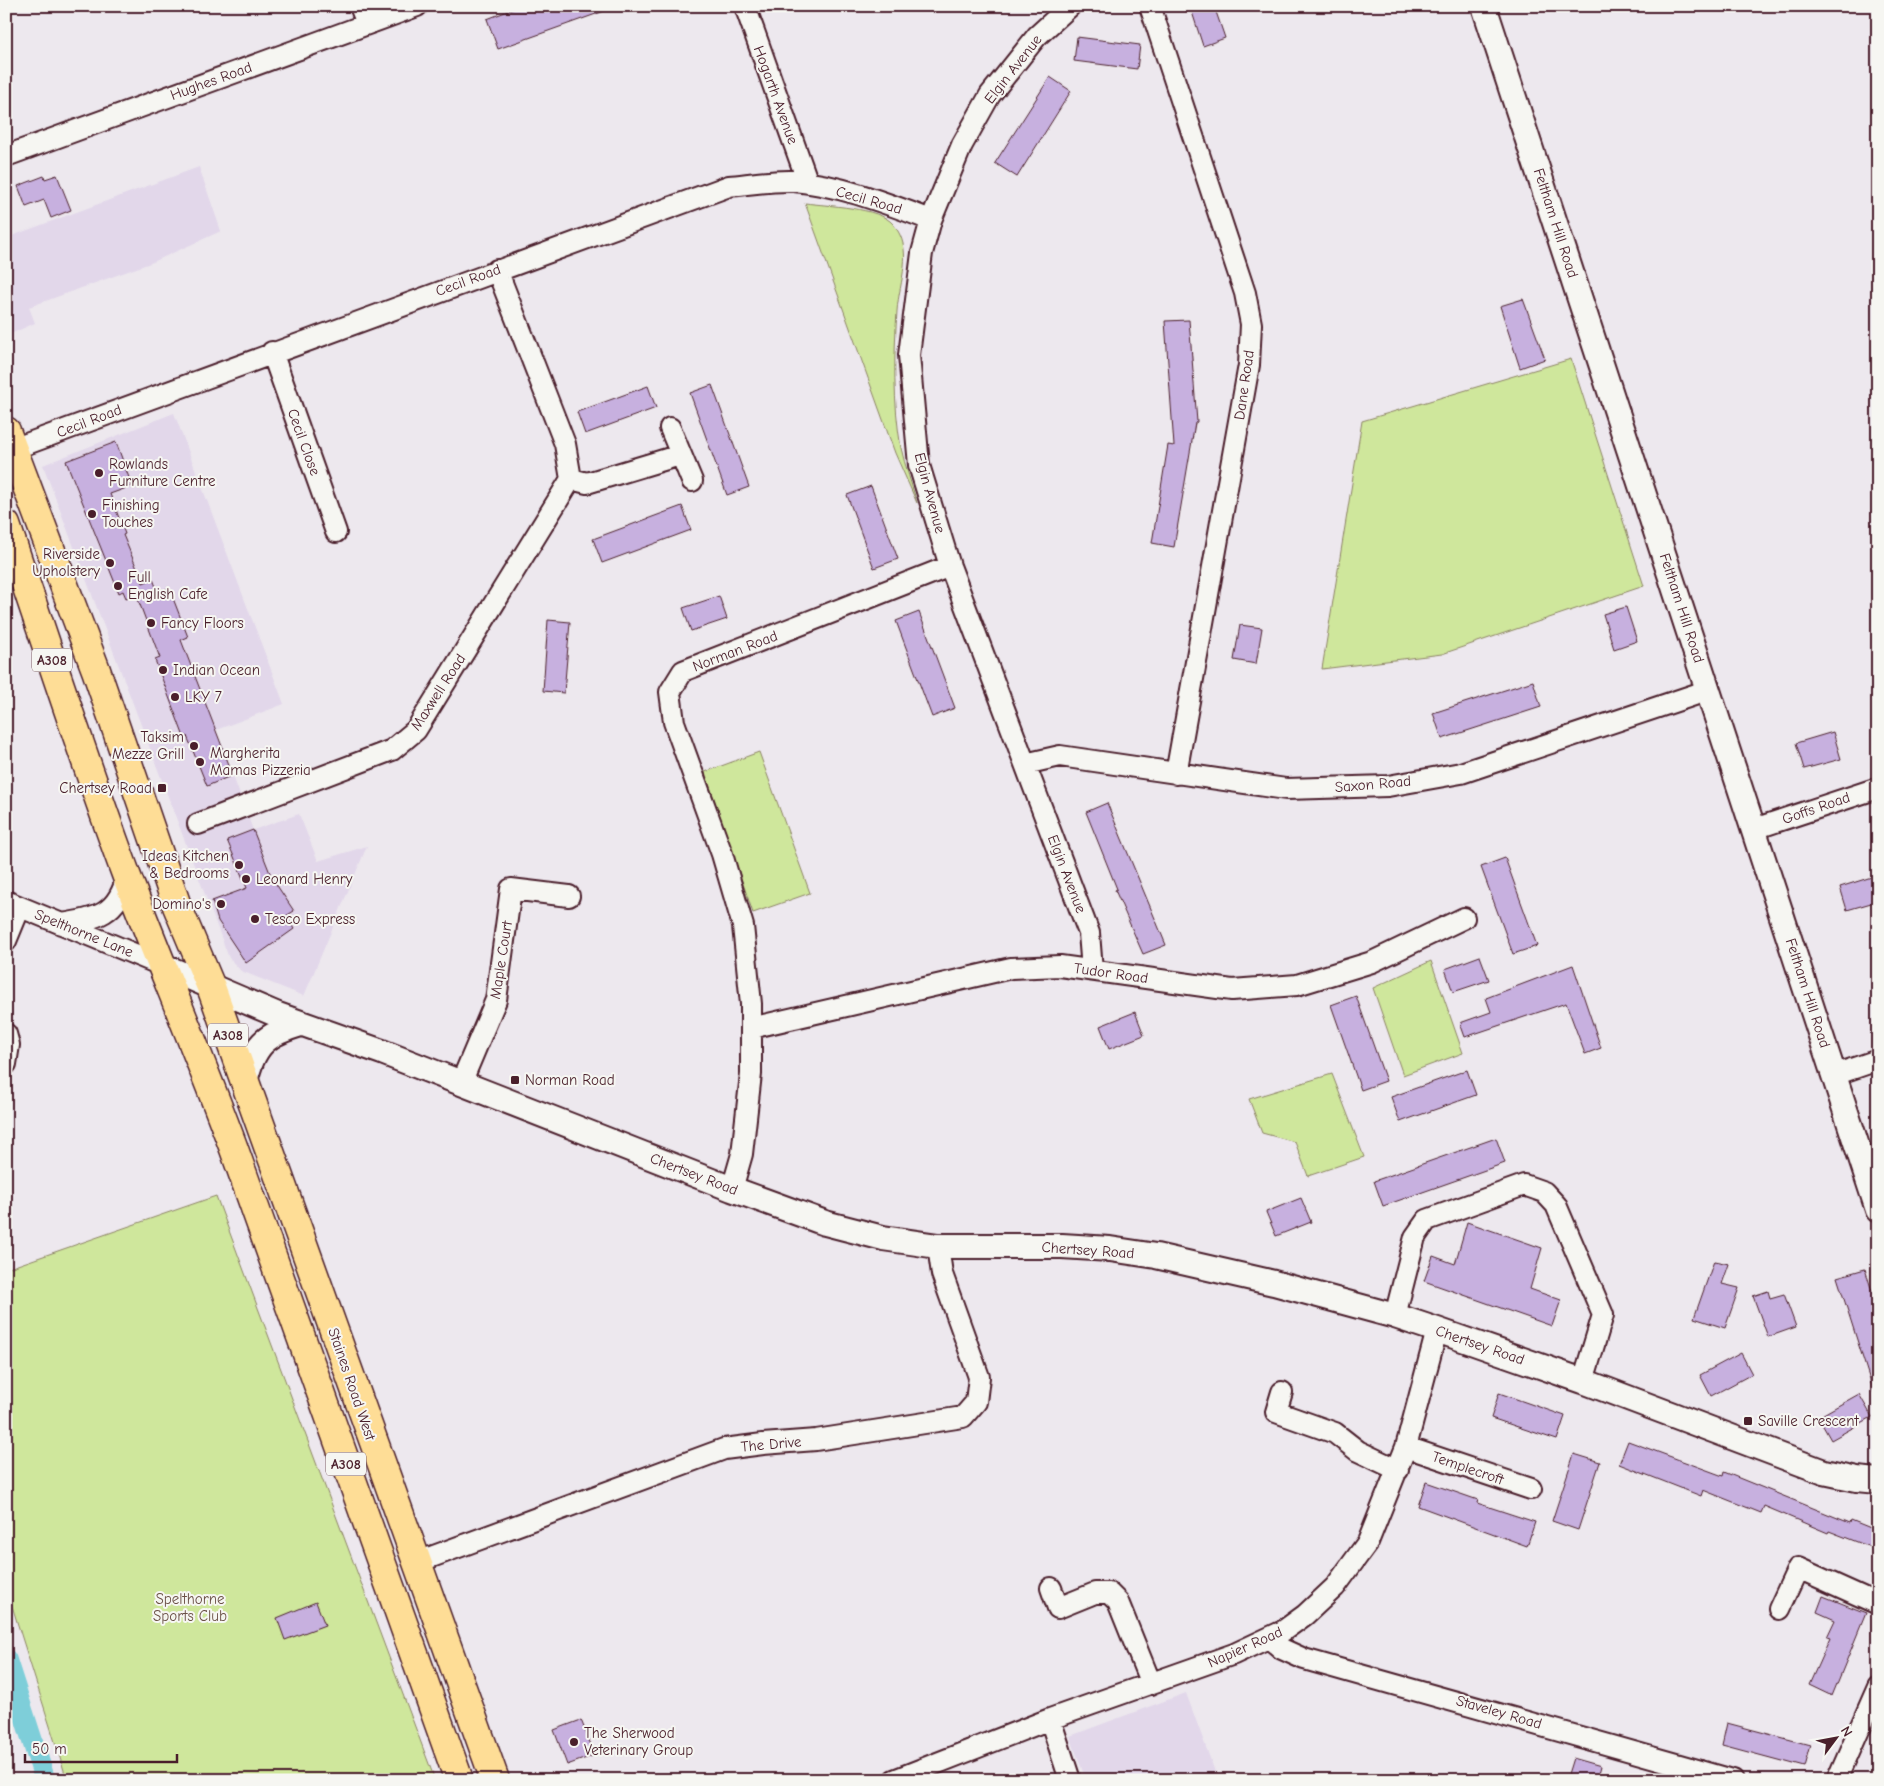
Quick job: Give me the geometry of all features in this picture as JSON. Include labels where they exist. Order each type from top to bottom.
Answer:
[{"type":"highway","name":"A308","points":[[10,440],[96,670],[177,906],[211,987]]},
{"type":"highway","name":"A308","points":[[6,525],[97,794],[161,965],[196,1046],[459,1780]]},
{"type":"highway","points":[[161,965],[173,939],[177,906]]},
{"type":"highway","points":[[196,1046],[200,1002],[211,987]]},
{"type":"highway","name":"Staines Road West","points":[[211,987],[495,1780]]},
{"type":"street","name":"Hughes Road","points":[[6,156],[363,15],[416,6]]},
{"type":"street","name":"Hogarth Avenue","points":[[745,6],[808,183]]},
{"type":"street","name":"Elgin Avenue","points":[[1070,6],[1037,36],[990,95],[962,145],[931,220],[922,253],[909,355],[919,465],[950,566],[1089,933],[1092,970]]},
{"type":"street","name":"Dane Road","points":[[1150,6],[1245,293],[1251,324],[1249,365],[1176,774]]},
{"type":"street","name":"Feltham Hill Road","points":[[1484,6],[1878,1210]]},
{"type":"street","name":"Cecil Road","points":[[10,440],[272,352],[729,186],[773,182],[808,183],[880,200],[931,220]]},
{"type":"street","points":[[497,270],[565,444],[571,478],[587,483],[680,455]]},
{"type":"street","name":"Cecil Close","points":[[272,352],[336,532]]},
{"type":"street","points":[[670,428],[692,481]]},
{"type":"street","name":"Maxwell Road","points":[[198,824],[392,750],[416,730],[571,478]]},
{"type":"street","name":"Norman Road","points":[[732,1189],[742,1154],[750,1074],[751,1004],[743,926],[722,854],[674,722],[670,692],[683,671],[950,566]]},
{"type":"street","name":"Saxon Road","points":[[1025,764],[1060,756],[1286,789],[1388,786],[1461,773],[1709,690]]},
{"type":"street","name":"Goffs Road","points":[[1754,829],[1878,788]]},
{"type":"street","points":[[61,924],[83,921],[103,913],[117,904],[123,893],[127,876]]},
{"type":"street","name":"Maple Court","points":[[460,1083],[496,1000],[511,889],[569,896]]},
{"type":"street","points":[[6,942],[13,904]]},
{"type":"street","name":"Spelthorne Lane","points":[[13,904],[161,965]]},
{"type":"street","name":"Tudor Road","points":[[751,1028],[1011,968],[1060,966],[1232,990],[1297,985],[1372,962],[1464,918]]},
{"type":"street","name":"Chertsey Road","points":[[161,965],[300,1024],[460,1083],[732,1189],[825,1223],[883,1238],[938,1246],[1062,1246],[1156,1256],[1274,1283],[1395,1316],[1437,1330],[1824,1472],[1878,1481]]},
{"type":"street","points":[[245,1082],[252,1057],[270,1035],[300,1024]]},
{"type":"street","points":[[6,1034],[9,1045],[6,1064]]},
{"type":"street","points":[[1834,1075],[1878,1060]]},
{"type":"street","points":[[1395,1316],[1415,1237],[1427,1220],[1524,1185],[1544,1192],[1556,1205],[1603,1316],[1583,1382]]},
{"type":"street","name":"The Drive","points":[[416,1563],[724,1450],[763,1444],[816,1440],[963,1417],[976,1402],[979,1377],[942,1274],[938,1246]]},
{"type":"street","name":"Napier Road","points":[[894,1780],[1050,1719],[1234,1654],[1283,1631],[1335,1587],[1368,1542],[1406,1447],[1437,1330]]},
{"type":"street","points":[[1282,1392],[1276,1412],[1334,1432],[1358,1451],[1398,1470]]},
{"type":"street","name":"Templecroft","points":[[1406,1447],[1531,1489]]},
{"type":"street","points":[[1779,1609],[1798,1568],[1878,1604]]},
{"type":"street","points":[[1051,1588],[1058,1608],[1095,1593],[1109,1594],[1118,1602],[1150,1684]]},
{"type":"street","name":"Staveley Road","points":[[1268,1638],[1282,1649],[1304,1659],[1733,1780]]},
{"type":"street","points":[[1837,1780],[1878,1686]]},
{"type":"street","points":[[1050,1719],[1070,1780]]},
{"type":"shaded area","points":[[199,167],[221,231],[153,262],[29,307],[35,323],[6,336],[6,238]]},
{"type":"shaded area","points":[[174,413],[284,704],[216,730],[253,830],[299,814],[318,861],[367,846],[304,996],[241,971],[229,958],[43,465]]},
{"type":"shaded area","points":[[1186,1693],[1218,1780],[1086,1780],[1070,1736]]},
{"type":"green space","points":[[805,203],[852,208],[876,214],[886,218],[900,234],[903,244],[904,266],[897,311],[895,397],[901,448],[917,503],[895,453]]},
{"type":"green space","points":[[1571,359],[1644,586],[1442,654],[1322,669],[1362,421]]},
{"type":"green space","points":[[759,752],[810,893],[753,913],[705,772]]},
{"type":"green space","points":[[1431,961],[1463,1053],[1403,1075],[1373,988]]},
{"type":"green space","points":[[1332,1074],[1364,1157],[1308,1176],[1295,1142],[1262,1133],[1249,1099]]},
{"type":"green space","name":"Spelthorne Sports Club","points":[[216,1196],[435,1780],[67,1780],[6,1587],[6,1269]]},
{"type":"building","points":[[521,6],[610,6],[610,9],[498,49],[487,19]]},
{"type":"building","points":[[1207,6],[1214,6],[1225,38],[1203,46],[1192,12]]},
{"type":"building","points":[[1077,37],[1140,45],[1137,69],[1074,61]]},
{"type":"building","points":[[1050,77],[1071,91],[1017,177],[995,163]]},
{"type":"building","points":[[57,175],[71,210],[51,218],[44,200],[26,207],[18,186],[44,176],[45,179]]},
{"type":"building","points":[[1523,299],[1545,359],[1520,368],[1500,306]]},
{"type":"building","points":[[1189,320],[1197,422],[1195,423],[1174,547],[1152,543],[1168,445],[1174,446],[1165,321]]},
{"type":"building","points":[[712,385],[749,487],[727,495],[690,393]]},
{"type":"building","points":[[648,386],[656,408],[585,434],[577,412]]},
{"type":"building","points":[[116,442],[132,486],[110,494],[125,534],[123,535],[143,583],[153,579],[158,592],[169,588],[188,637],[181,640],[233,775],[207,786],[187,736],[184,737],[155,660],[160,658],[136,594],[126,598],[123,591],[119,593],[66,461]]},
{"type":"building","points":[[871,486],[898,559],[874,568],[847,495]]},
{"type":"building","points":[[682,506],[691,530],[602,563],[593,539]]},
{"type":"building","points":[[719,596],[727,619],[691,631],[683,608]]},
{"type":"building","points":[[1626,607],[1637,641],[1614,649],[1603,614]]},
{"type":"building","points":[[919,612],[955,708],[932,717],[896,621]]},
{"type":"building","points":[[548,620],[570,622],[564,693],[543,691]]},
{"type":"building","points":[[1240,625],[1262,628],[1256,664],[1234,660]]},
{"type":"building","points":[[1533,681],[1541,707],[1442,739],[1433,713]]},
{"type":"building","points":[[1833,732],[1841,759],[1804,769],[1796,743]]},
{"type":"building","points":[[1107,803],[1166,945],[1143,954],[1115,890],[1117,889],[1086,812]]},
{"type":"building","name":"Tesco Express","points":[[253,830],[272,878],[294,911],[286,916],[294,929],[246,963],[218,921],[212,901],[247,888],[227,840]]},
{"type":"building","points":[[1505,858],[1537,946],[1513,954],[1481,867]]},
{"type":"building","points":[[1878,875],[1878,901],[1847,910],[1840,887]]},
{"type":"building","points":[[1480,956],[1489,980],[1453,992],[1445,969]]},
{"type":"building","points":[[1573,965],[1601,1048],[1585,1054],[1566,1003],[1465,1037],[1460,1023],[1491,1012],[1486,998]]},
{"type":"building","points":[[1356,996],[1386,1081],[1361,1090],[1331,1005]]},
{"type":"building","points":[[1135,1012],[1144,1035],[1109,1049],[1100,1026]]},
{"type":"building","points":[[1467,1070],[1476,1095],[1400,1122],[1391,1097]]},
{"type":"building","points":[[1496,1138],[1505,1163],[1383,1206],[1374,1181]]},
{"type":"building","points":[[1301,1198],[1311,1222],[1276,1236],[1266,1212]]},
{"type":"building","points":[[1467,1222],[1542,1248],[1530,1289],[1561,1300],[1552,1326],[1424,1281],[1433,1256],[1455,1264]]},
{"type":"building","points":[[1714,1261],[1729,1264],[1722,1284],[1739,1288],[1725,1328],[1694,1318]]},
{"type":"building","points":[[1865,1269],[1878,1310],[1878,1393],[1874,1393],[1837,1277]]},
{"type":"building","points":[[1768,1291],[1770,1298],[1784,1294],[1796,1327],[1768,1337],[1753,1296]]},
{"type":"building","points":[[1741,1353],[1752,1374],[1711,1396],[1700,1375]]},
{"type":"building","points":[[1499,1393],[1565,1416],[1557,1440],[1491,1418]]},
{"type":"building","points":[[1859,1394],[1872,1417],[1831,1440],[1818,1417]]},
{"type":"building","points":[[1628,1441],[1723,1476],[1724,1472],[1850,1523],[1851,1520],[1878,1531],[1878,1550],[1829,1531],[1828,1533],[1764,1506],[1761,1513],[1703,1490],[1701,1496],[1619,1464]]},
{"type":"building","points":[[1574,1454],[1600,1462],[1578,1530],[1552,1521]]},
{"type":"building","points":[[1426,1482],[1478,1500],[1477,1503],[1535,1522],[1527,1546],[1418,1506]]},
{"type":"building","points":[[1823,1596],[1866,1613],[1832,1696],[1809,1685],[1830,1638],[1827,1637],[1835,1620],[1817,1612]]},
{"type":"building","points":[[316,1602],[325,1625],[285,1640],[277,1618]]},
{"type":"building","name":"The Sherwood Veterinary Group","points":[[581,1720],[595,1755],[567,1765],[554,1730]]},
{"type":"building","points":[[1727,1723],[1810,1745],[1804,1767],[1722,1745]]},
{"type":"building","points":[[1573,1758],[1601,1766],[1597,1780],[1587,1780],[1568,1774]]},
{"type":"waterway","points":[[6,1659],[45,1780]]},
{"type":"place","name":"Rowlands Furniture Centre","points":[[99,473]]},
{"type":"place","name":"Finishing Touches","points":[[92,514]]},
{"type":"place","name":"Riverside Upholstery","points":[[110,563]]},
{"type":"place","name":"Full English Cafe","points":[[118,586]]},
{"type":"place","name":"Fancy Floors","points":[[151,623]]},
{"type":"place","name":"Indian Ocean","points":[[163,670]]},
{"type":"place","name":"LKY 7","points":[[175,697]]},
{"type":"place","name":"Taksim Mezze Grill","points":[[194,746]]},
{"type":"place","name":"Margherita Mamas Pizzeria","points":[[200,762]]},
{"type":"place","name":"Chertsey Road","points":[[162,788]]},
{"type":"place","name":"Ideas Kitchen & Bedrooms","points":[[239,865]]},
{"type":"place","name":"Leonard Henry","points":[[246,879]]},
{"type":"place","name":"Domino's","points":[[221,904]]},
{"type":"place","name":"Tesco Express","points":[[255,919]]},
{"type":"place","name":"Norman Road","points":[[515,1080]]},
{"type":"place","name":"Saville Crescent","points":[[1748,1421]]},
{"type":"place","name":"The Sherwood Veterinary Group","points":[[574,1742]]}]
